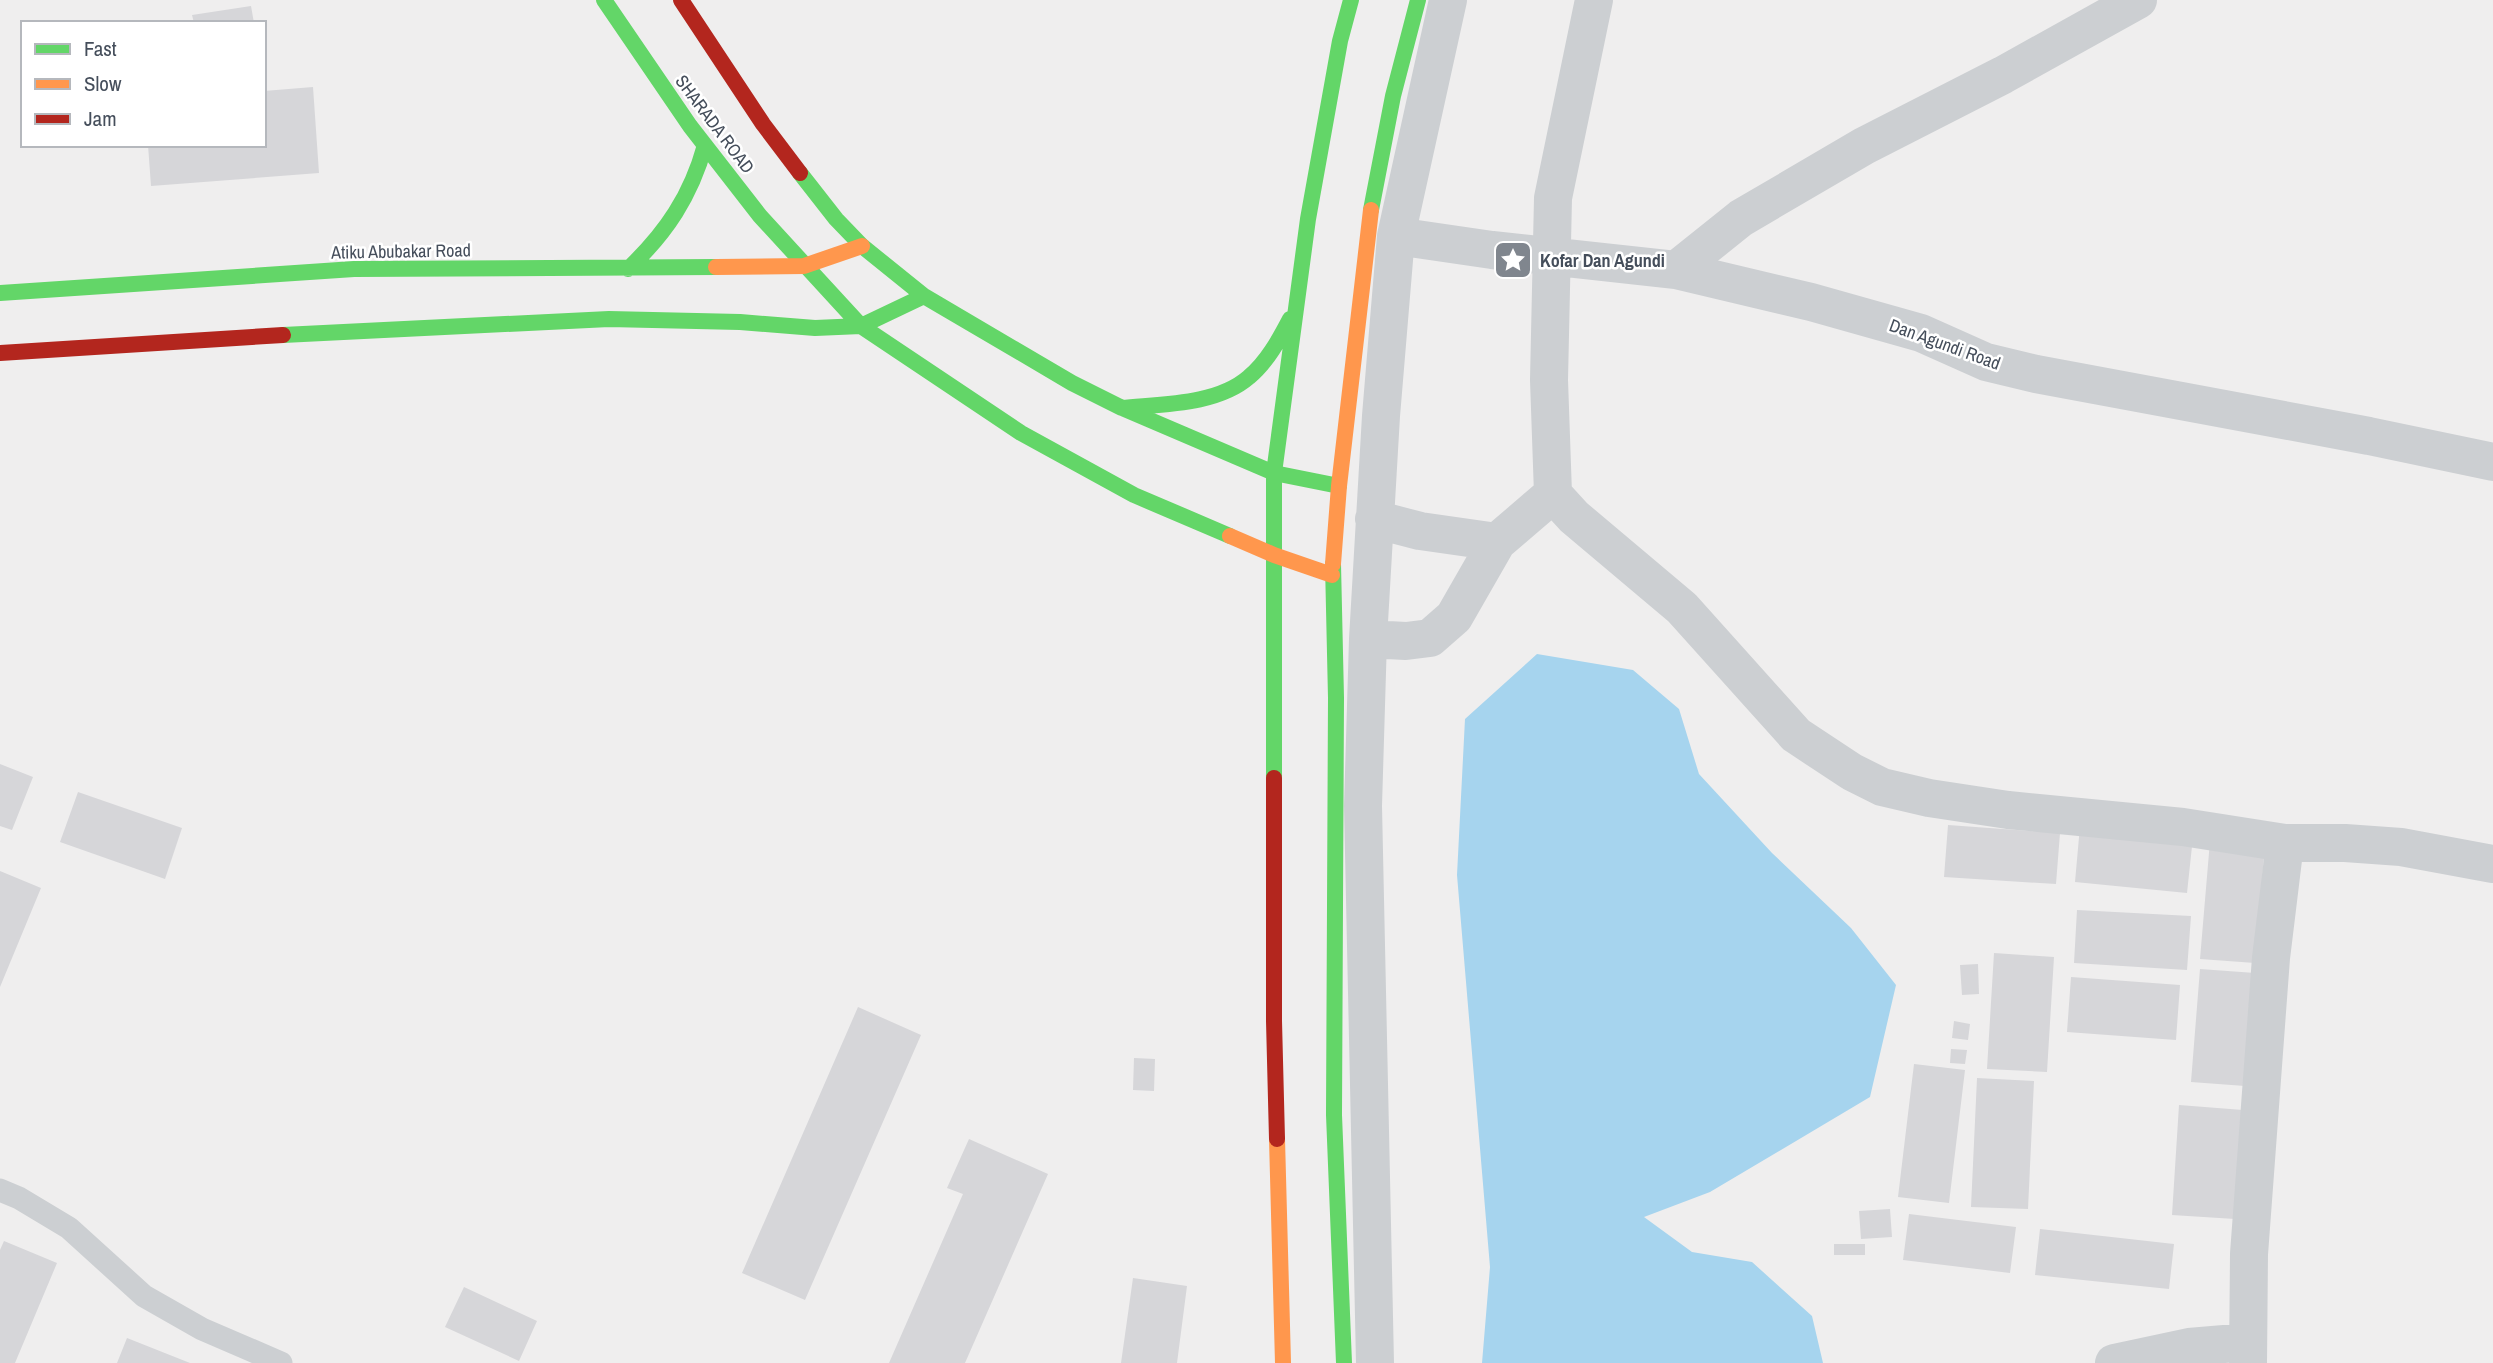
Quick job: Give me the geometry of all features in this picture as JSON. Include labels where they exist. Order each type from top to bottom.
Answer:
[{"type":"main road","name":"SHARADA ROAD","points":[[604,0],[690,126],[760,216],[861,326],[1021,433],[1135,495],[1274,555],[1332,575]]},
{"type":"main road","points":[[681,0],[763,124],[836,219],[862,246],[924,296],[1072,383],[1122,408],[1274,473],[1339,486]]},
{"type":"main road","points":[[1283,1363],[1274,1021],[1274,473],[1308,219],[1340,41],[1351,0]]},
{"type":"main road","points":[[1344,1363],[1334,1115],[1336,698],[1332,575],[1367,232],[1393,96],[1418,0]]},
{"type":"main road","points":[[628,269],[670,227],[699,169],[705,145]]},
{"type":"main road","name":"Atiku Abubakar Road","points":[[0,293],[354,270],[804,266],[862,246]]},
{"type":"main road","points":[[0,353],[405,327],[609,319],[815,328],[861,326],[924,296]]},
{"type":"main road","points":[[1122,408],[1191,399],[1229,390],[1242,383],[1256,372],[1281,337],[1296,308]]},
{"type":"street","points":[[1376,1363],[1363,806],[1374,519],[1396,236],[1448,0]]},
{"type":"street","points":[[1594,0],[1553,198],[1549,380],[1553,494],[1574,517],[1682,608],[1796,735],[1852,772],[1882,787],[1929,798],[2008,810],[2183,827],[2285,843],[2401,847],[2493,864]]},
{"type":"street","points":[[1676,270],[1741,218],[1864,146],[2003,75],[2138,0]]},
{"type":"street","name":"Dan Agundi Road","points":[[1396,236],[1676,270],[1811,302],[1921,333],[1986,362],[2493,462]]},
{"type":"street","points":[[1368,639],[1405,641],[1430,638],[1454,617],[1497,542],[1553,494]]},
{"type":"street","points":[[1374,519],[1419,531],[1497,542]]},
{"type":"street","points":[[2114,1363],[2189,1347],[2248,1353],[2249,1254],[2271,958],[2285,843]]},
{"type":"lane","points":[[0,1191],[19,1198],[69,1228],[144,1296],[202,1329],[281,1363]]},
{"type":"water","points":[[1537,654],[1633,670],[1679,709],[1699,774],[1772,853],[1851,928],[1896,985],[1870,1097],[1710,1192],[1644,1217],[1692,1252],[1752,1262],[1812,1316],[1823,1363],[1482,1363],[1490,1267],[1457,875],[1465,719]]},
{"type":"building","points":[[251,6],[254,21],[194,21],[192,15]]},
{"type":"building","points":[[313,87],[319,173],[151,186],[148,147],[266,147],[266,91]]},
{"type":"building","points":[[0,764],[33,777],[12,830],[0,826]]},
{"type":"building","points":[[78,792],[182,828],[165,879],[60,842]]},
{"type":"building","points":[[1948,825],[2060,833],[2056,884],[1944,877]]},
{"type":"building","points":[[2080,826],[2193,837],[2187,893],[2075,882]]},
{"type":"building","points":[[2210,841],[2265,846],[2255,963],[2200,959]]},
{"type":"building","points":[[0,871],[41,888],[0,987]]},
{"type":"building","points":[[2077,910],[2191,916],[2187,970],[2074,963]]},
{"type":"building","points":[[1994,953],[2054,957],[2047,1072],[1987,1069]]},
{"type":"building","points":[[1978,964],[1979,994],[1962,995],[1960,965]]},
{"type":"building","points":[[2200,969],[2255,973],[2245,1086],[2191,1082]]},
{"type":"building","points":[[2071,977],[2180,985],[2176,1040],[2067,1032]]},
{"type":"building","points":[[858,1007],[921,1035],[805,1300],[742,1273]]},
{"type":"building","points":[[1954,1021],[1970,1024],[1968,1040],[1952,1038]]},
{"type":"building","points":[[1951,1049],[1967,1050],[1965,1064],[1950,1063]]},
{"type":"building","points":[[1134,1058],[1155,1059],[1154,1091],[1133,1090]]},
{"type":"building","points":[[1914,1064],[1965,1070],[1949,1203],[1898,1197]]},
{"type":"building","points":[[1977,1078],[2034,1081],[2028,1209],[1971,1207]]},
{"type":"building","points":[[2179,1105],[2243,1110],[2235,1219],[2172,1215]]},
{"type":"building","points":[[969,1139],[1048,1174],[965,1363],[889,1363],[963,1194],[947,1188]]},
{"type":"building","points":[[1890,1209],[1892,1237],[1861,1239],[1859,1211]]},
{"type":"building","points":[[1909,1214],[2016,1227],[2010,1273],[1903,1260]]},
{"type":"building","points":[[2040,1229],[2174,1244],[2169,1289],[2035,1275]]},
{"type":"building","points":[[4,1241],[57,1263],[15,1363],[0,1363],[0,1250]]},
{"type":"building","points":[[1834,1244],[1865,1244],[1865,1255],[1834,1255]]},
{"type":"building","points":[[1133,1278],[1187,1286],[1177,1363],[1121,1363]]},
{"type":"building","points":[[464,1287],[537,1321],[519,1361],[445,1327]]},
{"type":"building","points":[[127,1338],[190,1363],[117,1363]]},
{"type":"traffic: fast","points":[[604,0],[690,126],[760,216],[861,326],[1021,433],[1134,495],[1230,536]]},
{"type":"traffic: fast","points":[[1274,778],[1274,473],[1308,219],[1340,41],[1351,0]]},
{"type":"traffic: fast","points":[[1371,210],[1393,96],[1418,0]]},
{"type":"traffic: fast","points":[[628,269],[654,242],[685,197],[705,145]]},
{"type":"traffic: fast","points":[[800,173],[836,219],[862,246],[924,296],[1072,383],[1122,408],[1274,473],[1339,486]]},
{"type":"traffic: fast","points":[[0,293],[354,269],[716,267]]},
{"type":"traffic: fast","points":[[283,335],[609,319],[740,322],[815,328],[861,326],[924,296]]},
{"type":"traffic: fast","points":[[1122,408],[1188,402],[1236,386],[1261,365],[1290,319]]},
{"type":"traffic: fast","points":[[1333,564],[1336,698],[1334,1115],[1344,1363]]},
{"type":"traffic: slow","points":[[1333,564],[1339,486],[1371,210]]},
{"type":"traffic: slow","points":[[716,267],[804,266],[862,246]]},
{"type":"traffic: slow","points":[[1230,536],[1332,575]]},
{"type":"traffic: slow","points":[[1277,1139],[1283,1363]]},
{"type":"traffic: jam","points":[[681,0],[763,124],[800,173]]},
{"type":"traffic: jam","points":[[0,353],[283,335]]},
{"type":"traffic: jam","points":[[1274,778],[1277,1139]]},
{"type":"place","name":"Kofar Dan Agundi","points":[[1513,260]]}]
